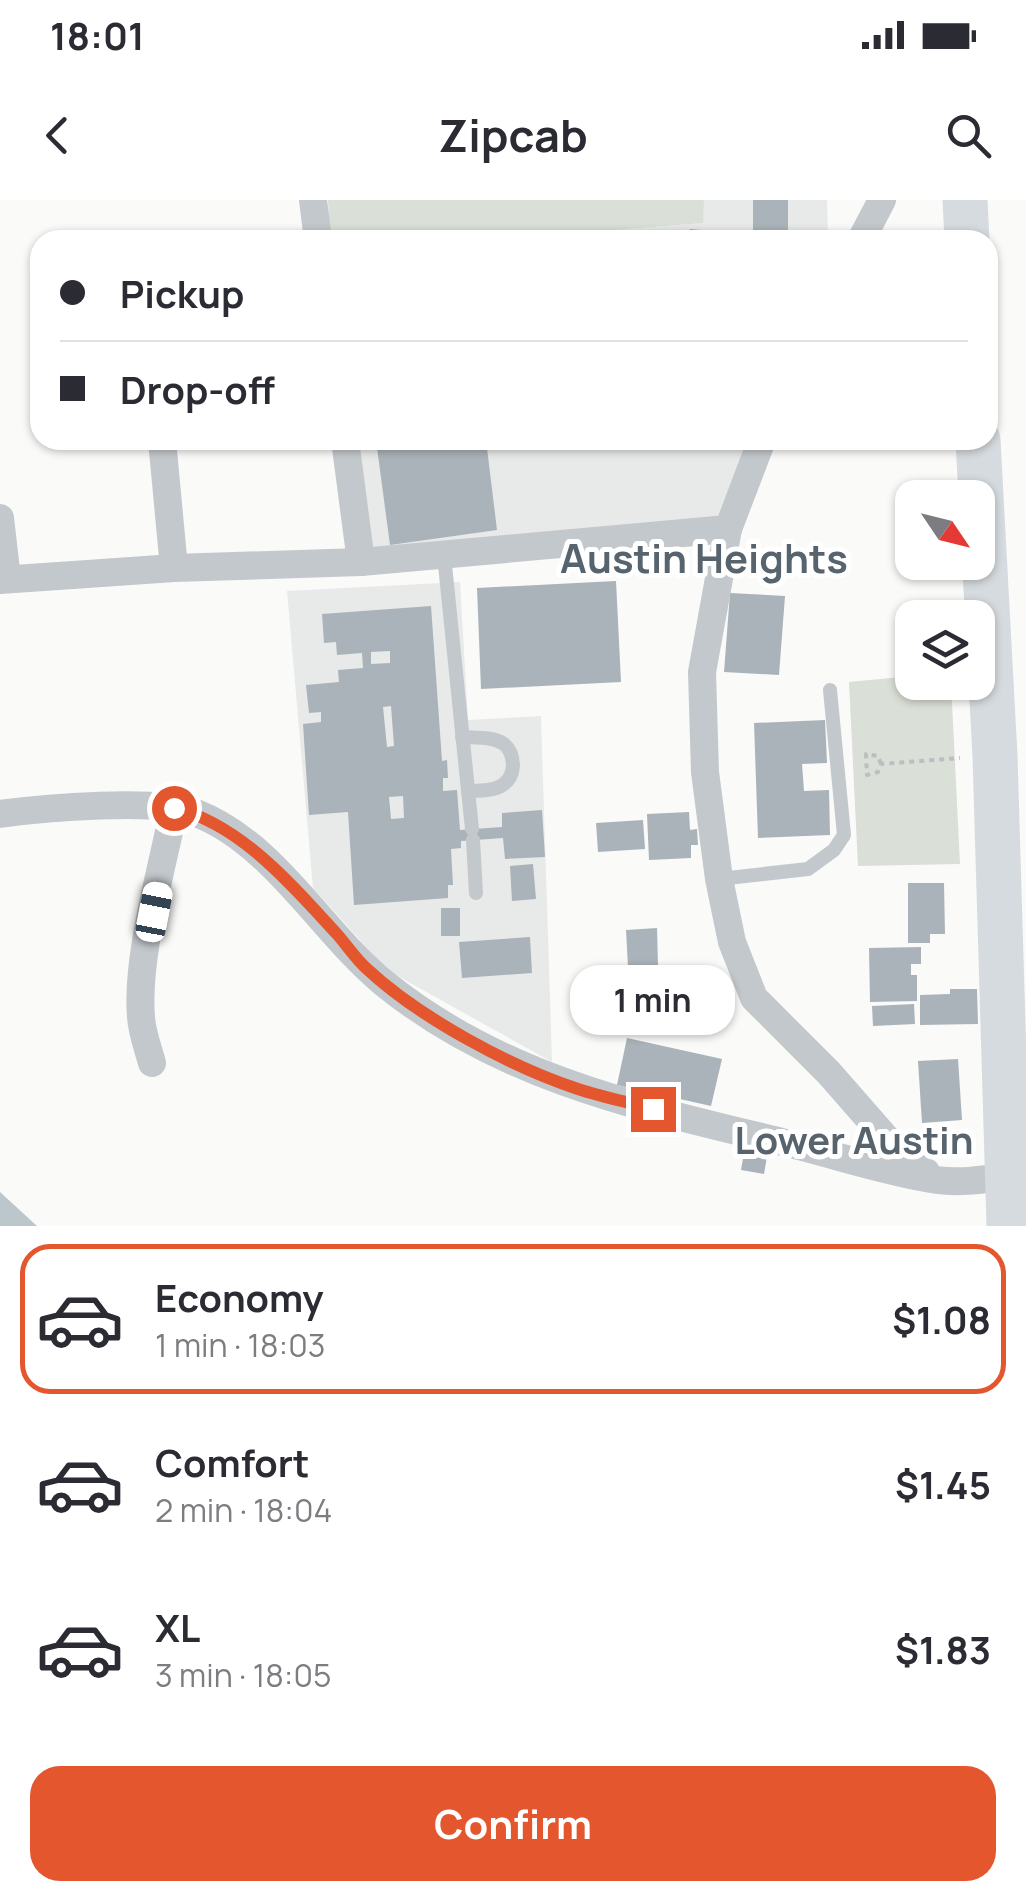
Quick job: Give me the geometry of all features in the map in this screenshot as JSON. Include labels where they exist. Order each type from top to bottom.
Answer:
[{"type":"highway","points":[[965,200],[966,230]]},
{"type":"highway","points":[[979,450],[1016,1175],[1009,1226]]},
{"type":"street","points":[[313,200],[317,230]]},
{"type":"street","points":[[866,230],[882,200]]},
{"type":"street","points":[[163,450],[174,568]]},
{"type":"street","points":[[346,450],[361,562]]},
{"type":"street","points":[[758,450],[728,528],[702,672],[705,772],[732,942],[754,998],[828,1073],[898,1153],[939,1180]]},
{"type":"street","points":[[0,518],[3,580],[174,568],[361,562],[728,528]]},
{"type":"street","points":[[0,814],[34,809],[174,808],[196,814],[236,837],[285,879],[389,988],[521,1067],[579,1090],[939,1180],[1016,1175]]},
{"type":"street","points":[[152,1063],[140,1015],[142,990],[174,808]]},
{"type":"lane","points":[[444,555],[476,893]]},
{"type":"lane","points":[[719,879],[808,869],[834,850],[844,836],[830,690]]},
{"type":"lane","points":[[462,738],[490,738],[505,745],[513,757],[512,774],[506,784],[490,791],[468,790]]},
{"type":"path","points":[[881,764],[933,759]]},
{"type":"shaded area","points":[[328,200],[704,200],[703,223],[615,230],[330,230]]},
{"type":"shaded area","points":[[704,200],[827,200],[828,230],[614,230],[702,223]]},
{"type":"shaded area","points":[[354,450],[744,450],[717,517],[368,555]]},
{"type":"shaded area","points":[[460,582],[468,720],[541,716],[552,1062],[387,970],[313,888],[287,591]]},
{"type":"shaded area","points":[[895,678],[895,700],[952,700],[960,864],[858,866],[849,682]]},
{"type":"shaded area","points":[[0,1192],[37,1226],[0,1226]]},
{"type":"building","points":[[753,200],[788,200],[788,230],[753,230]]},
{"type":"building","points":[[377,450],[487,450],[497,530],[390,545]]},
{"type":"building","points":[[616,581],[621,682],[481,689],[477,588]]},
{"type":"building","points":[[730,593],[785,596],[779,675],[724,672]]},
{"type":"building","points":[[431,606],[442,761],[447,760],[448,778],[443,778],[443,791],[457,790],[460,830],[502,827],[502,813],[542,810],[545,857],[505,859],[503,838],[461,841],[461,848],[451,849],[453,885],[448,885],[448,898],[354,905],[348,812],[309,815],[303,724],[321,722],[321,712],[309,713],[306,685],[339,682],[338,670],[363,668],[362,653],[337,655],[336,642],[324,643],[322,614]],"holes":[[[390,651],[390,663],[371,664],[371,652]],[[391,706],[394,746],[387,747],[383,707]],[[403,796],[404,818],[391,819],[389,797]]]},
{"type":"building","points":[[825,720],[827,763],[802,764],[804,791],[829,790],[830,835],[758,838],[754,723]]},
{"type":"building","points":[[689,812],[690,830],[697,829],[698,845],[691,845],[691,858],[649,860],[647,814]]},
{"type":"building","points":[[643,820],[645,849],[598,852],[596,823]]},
{"type":"building","points":[[533,864],[536,899],[512,901],[510,866]]},
{"type":"building","points":[[908,883],[944,883],[945,934],[930,934],[930,943],[908,943]]},
{"type":"building","points":[[441,908],[460,908],[460,936],[441,936]]},
{"type":"building","points":[[657,928],[658,966],[628,967],[626,930]]},
{"type":"building","points":[[530,937],[532,973],[462,978],[459,942]]},
{"type":"building","points":[[921,947],[921,964],[911,964],[911,975],[917,975],[917,1001],[870,1002],[869,948]]},
{"type":"building","points":[[950,989],[977,989],[978,1024],[920,1025],[920,995],[950,994]]},
{"type":"building","points":[[914,1004],[915,1024],[873,1026],[872,1006]]},
{"type":"building","points":[[627,1038],[722,1059],[711,1106],[617,1085]]},
{"type":"building","points":[[958,1059],[962,1120],[922,1123],[918,1061]]},
{"type":"building","points":[[745,1147],[768,1151],[764,1174],[741,1170]]},
{"type":"district","name":"Austin Heights","points":[[704,557]]},
{"type":"district","name":"Lower Austin","points":[[854,1139]]},
{"type":"route","points":[[174,808],[196,814],[236,837],[285,879],[364,966],[432,1016],[521,1067],[579,1090],[653,1109]]}]
